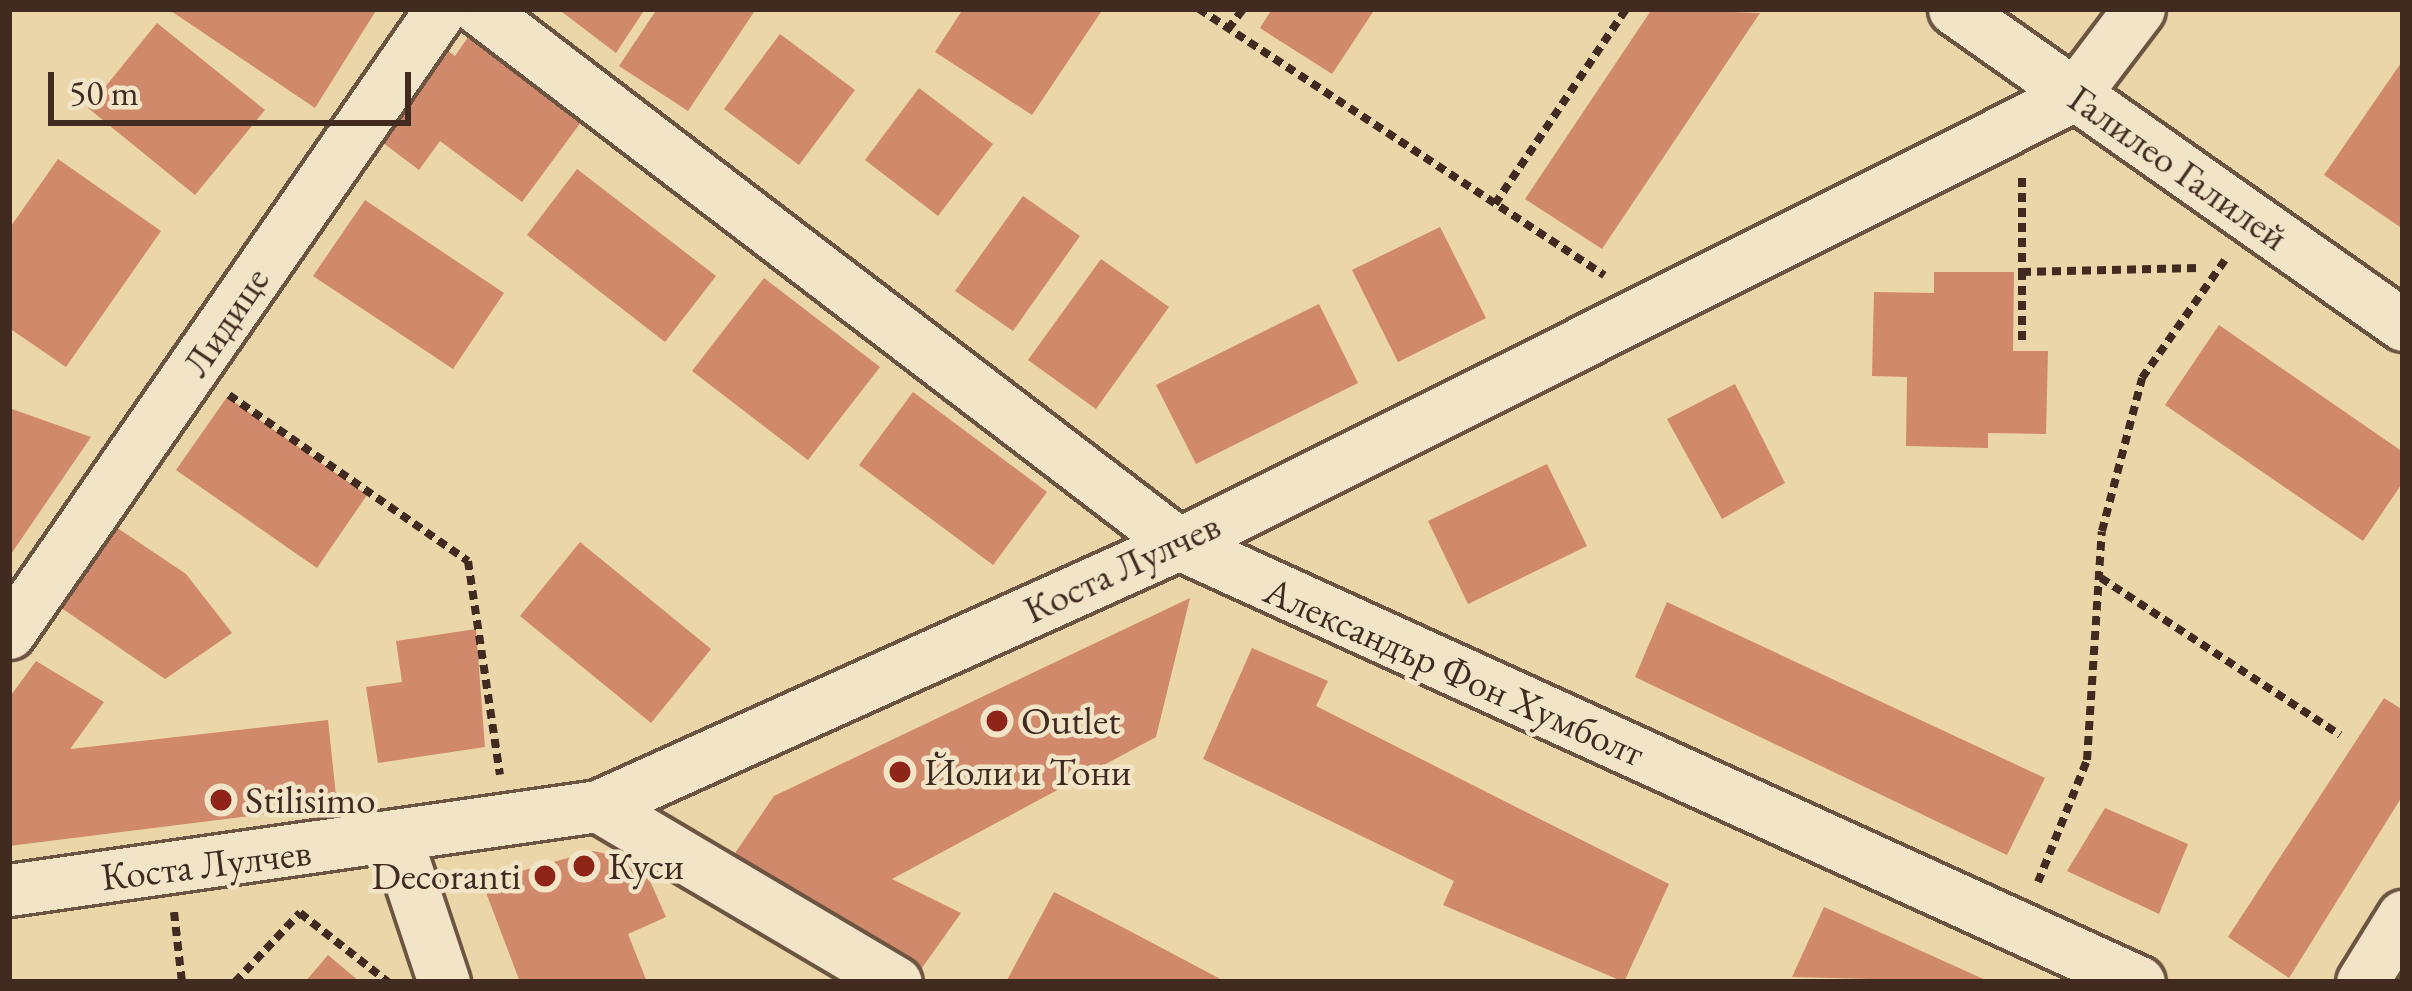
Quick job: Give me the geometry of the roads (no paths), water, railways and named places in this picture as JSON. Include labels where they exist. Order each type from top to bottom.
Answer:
[{"type":"street","name":"Лидице","points":[[9,633],[441,9]]},
{"type":"street","name":"Александър Фон Хумболт","points":[[479,9],[1179,544],[2139,982]]},
{"type":"street","name":"Галилео Галилей","points":[[1954,9],[2403,325]]},
{"type":"street","name":"Коста Лулчев","points":[[9,890],[397,841],[598,806],[1179,544],[2073,96],[2139,9]]},
{"type":"street","points":[[598,806],[896,982]]},
{"type":"street","points":[[397,841],[444,982]]},
{"type":"street","points":[[2362,982],[2403,916]]},
{"type":"place","name":"Outlet","points":[[997,721]]},
{"type":"place","name":"Йоли и Тони","points":[[900,772]]},
{"type":"place","name":"Stilisimo","points":[[221,800]]},
{"type":"place","name":"Куси","points":[[584,866]]},
{"type":"place","name":"Decoranti","points":[[545,876]]}]
